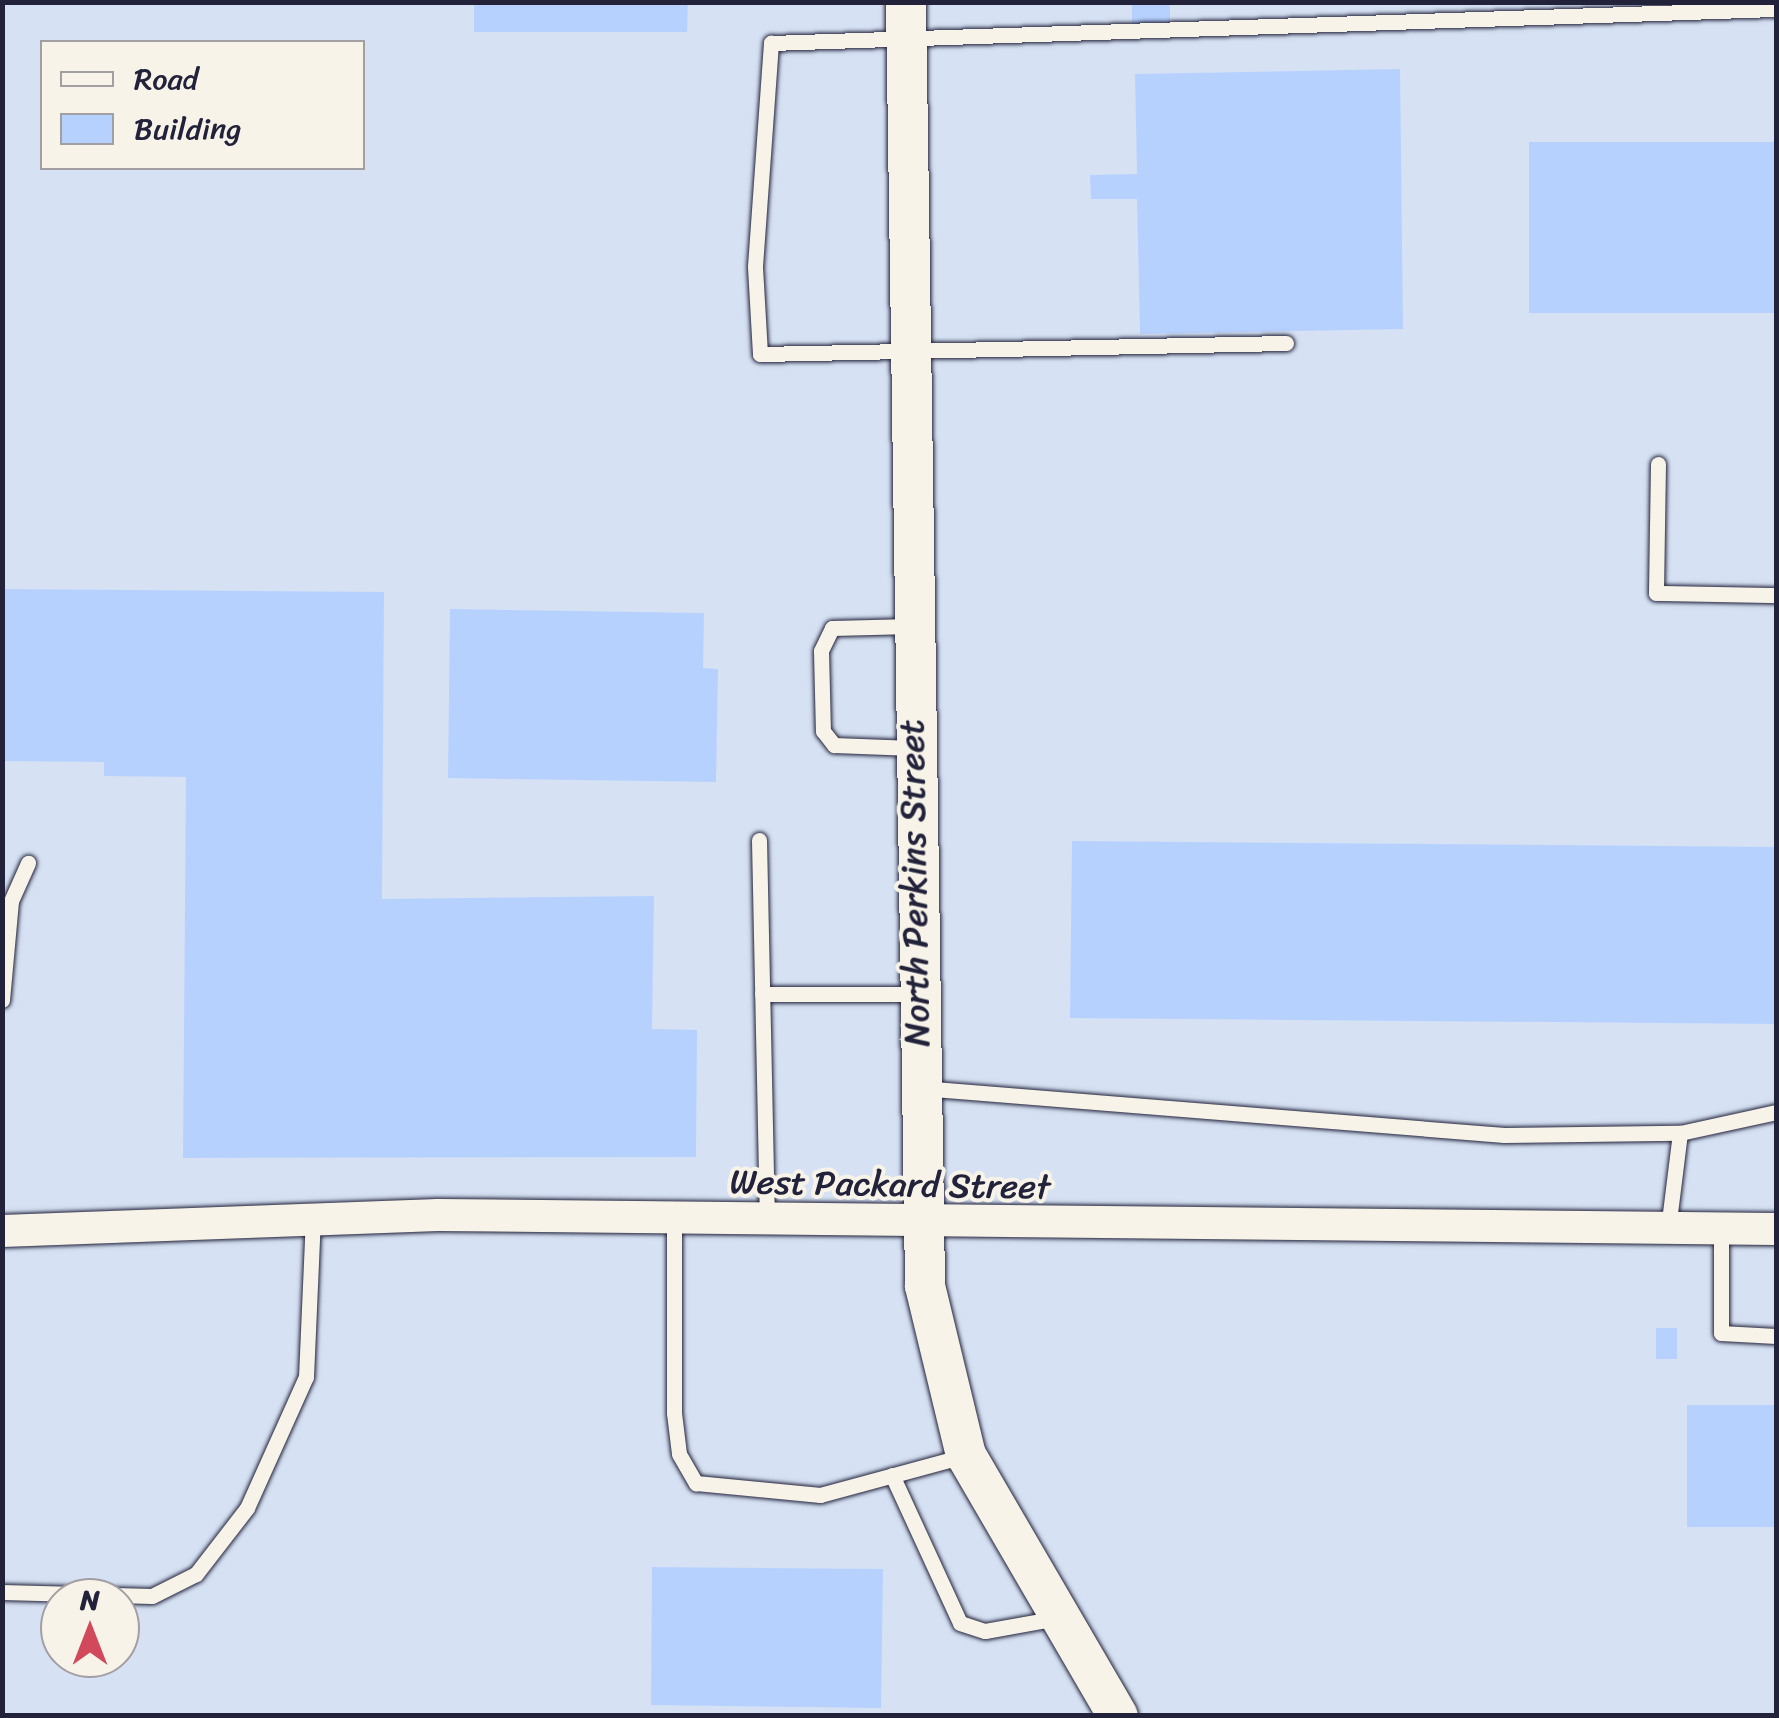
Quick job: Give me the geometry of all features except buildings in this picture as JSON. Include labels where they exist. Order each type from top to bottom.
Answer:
[{"type":"street","name":"North Perkins Street","points":[[906,19],[919,1224],[936,1357],[966,1456],[1066,1616],[1118,1716]]},
{"type":"street","name":"West Packard Street","points":[[2,1231],[314,1216],[1776,1229]]},
{"type":"lane","points":[[1286,343],[760,354],[755,266],[771,43],[906,19],[1077,37],[1776,9]]},
{"type":"lane","points":[[1658,464],[1656,593],[1776,594]]},
{"type":"lane","points":[[912,626],[832,628],[821,651],[823,731],[834,745],[912,748]]},
{"type":"lane","points":[[759,840],[766,1223]]},
{"type":"lane","points":[[2,1000],[11,901],[28,863]]},
{"type":"lane","points":[[762,994],[915,994]]},
{"type":"lane","points":[[916,1088],[1504,1135],[1680,1134],[1776,1112]]},
{"type":"lane","points":[[1668,1229],[1680,1134]]},
{"type":"lane","points":[[2,1592],[152,1596],[196,1574],[247,1508],[306,1378],[314,1216]]},
{"type":"lane","points":[[674,1221],[674,1413],[679,1454],[696,1483],[820,1495],[966,1456]]},
{"type":"lane","points":[[1721,1229],[1721,1334],[1776,1336]]},
{"type":"lane","points":[[892,1475],[960,1623],[985,1631],[1066,1616]]},
{"type":"shaded area","points":[[3,3],[1776,3],[1776,1715],[3,1715]]}]
